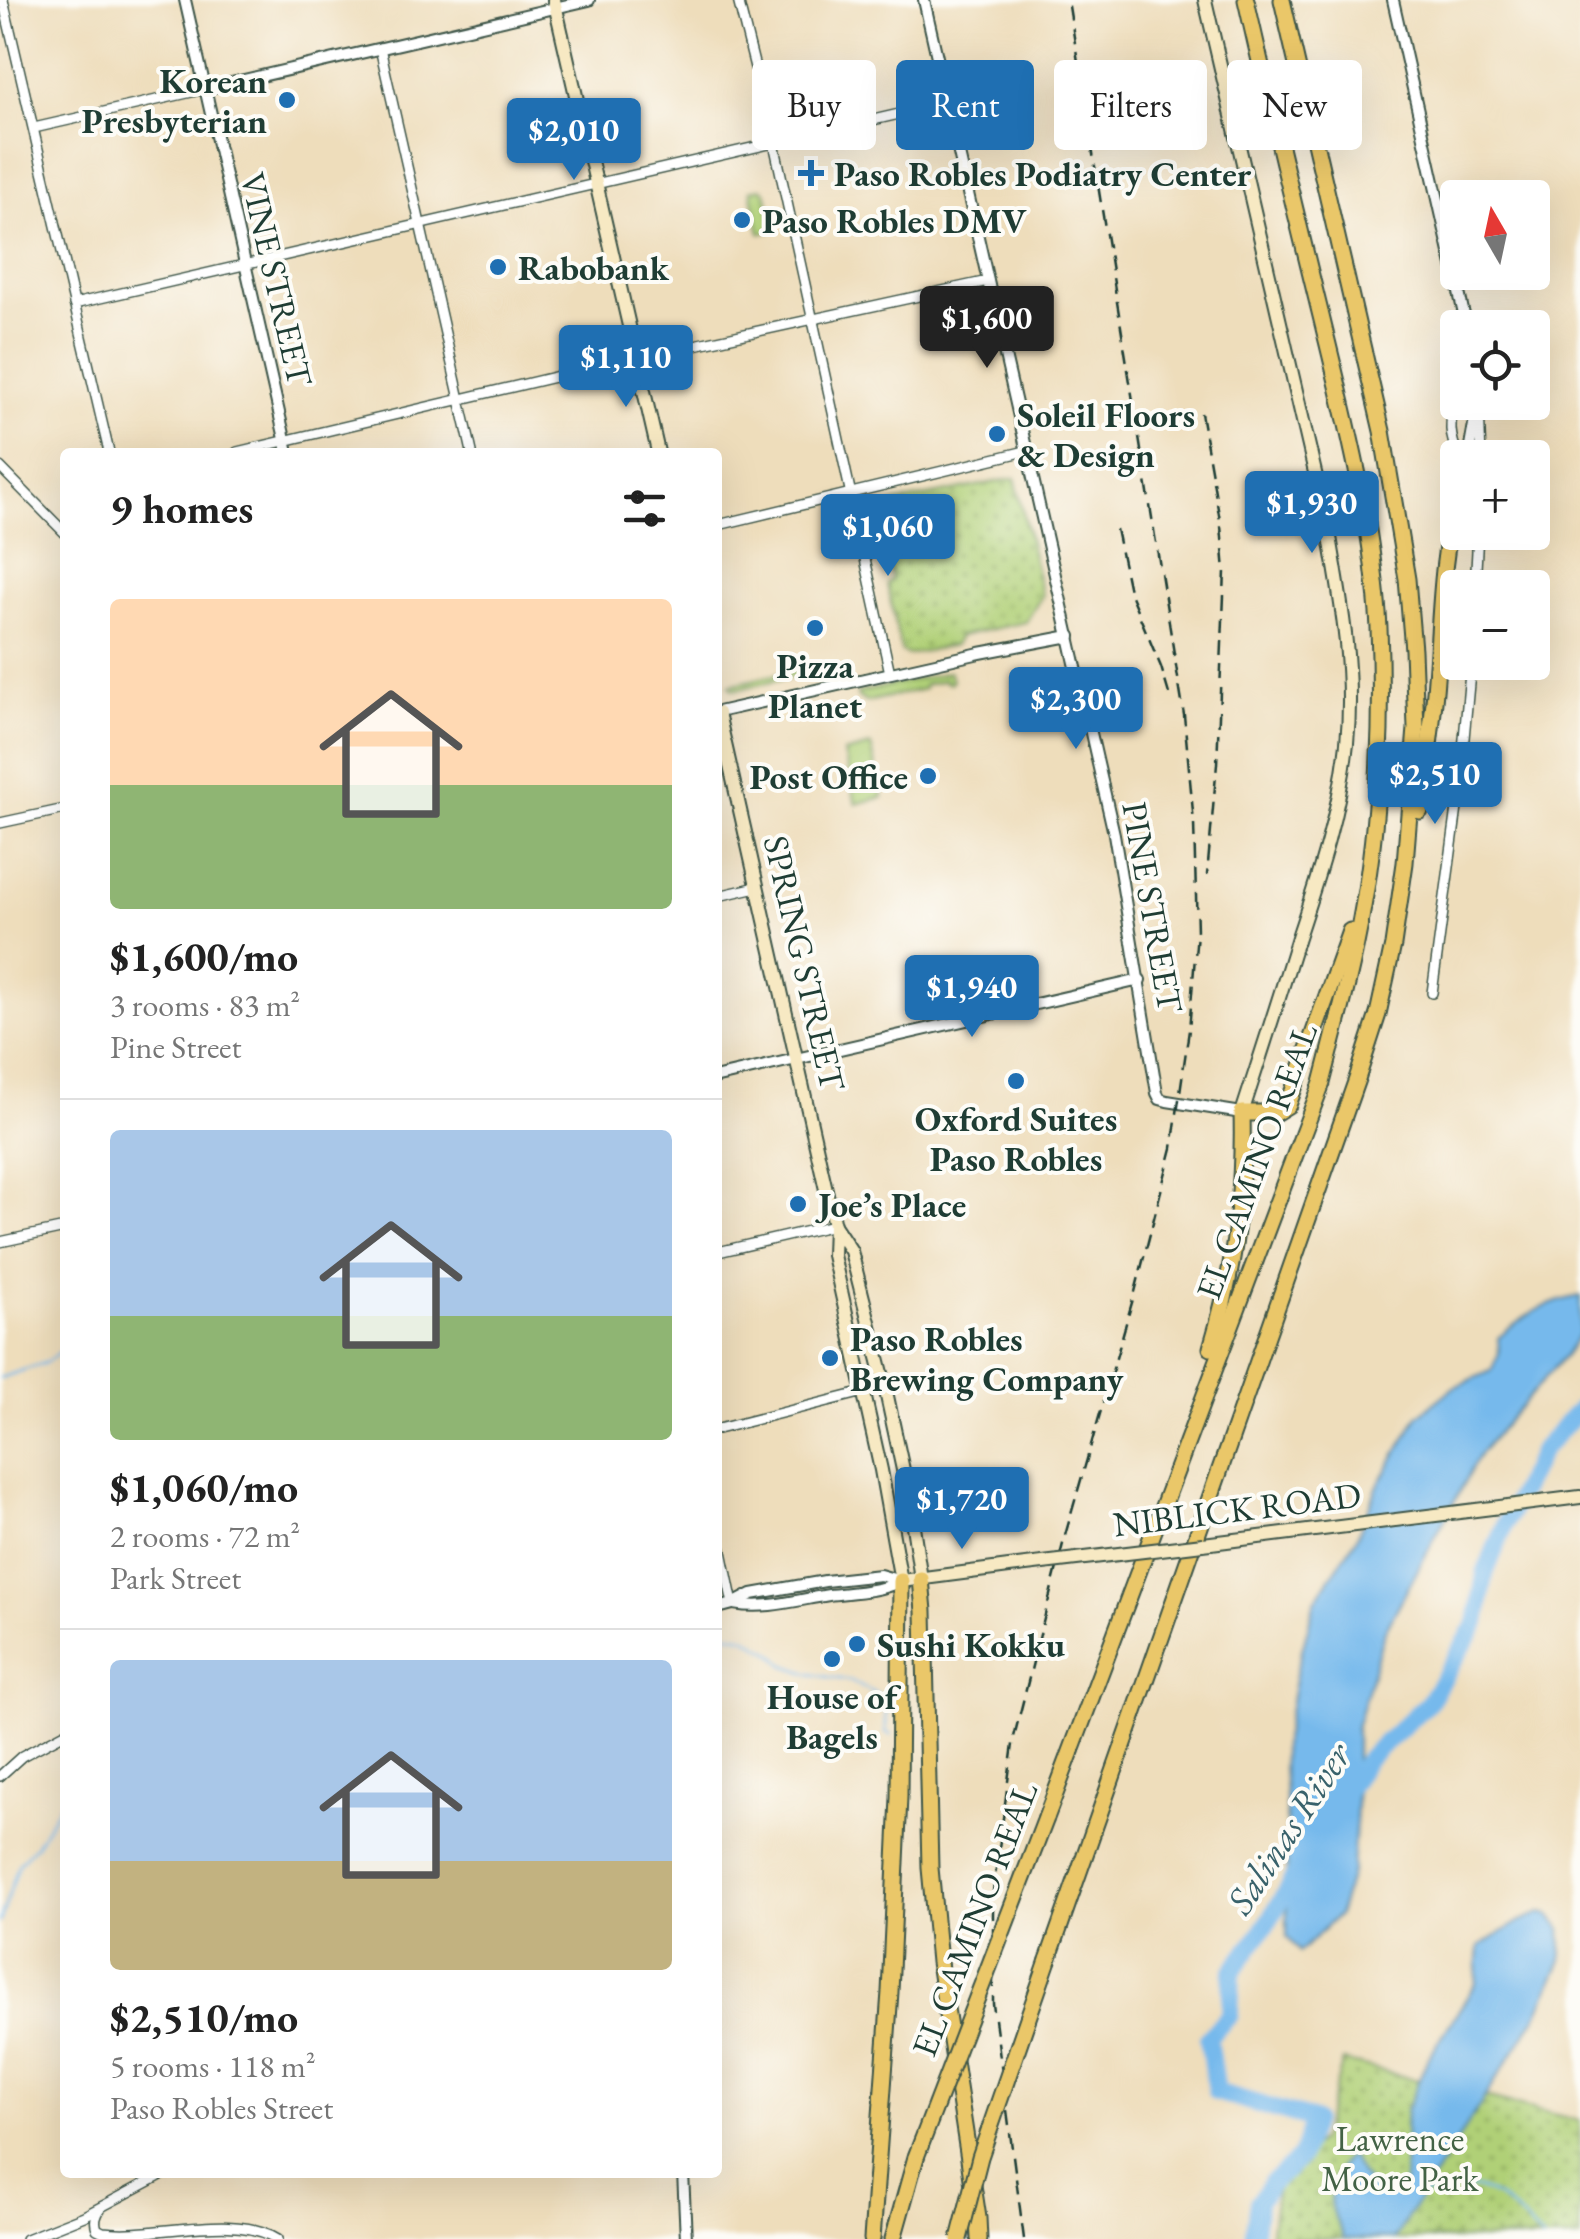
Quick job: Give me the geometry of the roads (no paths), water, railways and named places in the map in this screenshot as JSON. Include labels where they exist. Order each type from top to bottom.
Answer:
[{"type":"highway","name":"EL CAMINO REAL","points":[[893,2239],[916,2157],[1322,1084],[1364,905],[1377,792],[1380,682],[1372,563],[1354,450],[1246,0]]},
{"type":"highway","name":"EL CAMINO REAL","points":[[959,2239],[980,2157],[1357,1079],[1378,1014],[1405,862],[1416,728],[1408,578],[1382,431],[1282,0]]},
{"type":"highway","points":[[1405,862],[1418,821],[1433,725],[1444,550]]},
{"type":"highway","points":[[1161,1511],[1228,1284],[1238,1222],[1242,1113],[1275,1113],[1288,1105],[1346,938],[1364,905]]},
{"type":"highway","points":[[921,1579],[930,1868],[938,1962],[979,2239]]},
{"type":"highway","points":[[872,2239],[897,1849],[901,1582]]},
{"type":"main road","points":[[1205,0],[1330,537],[1342,603],[1349,695],[1338,800],[1324,859],[1242,1113]]},
{"type":"main road","points":[[555,4],[657,448]]},
{"type":"main road","name":"SPRING STREET","points":[[722,731],[834,1225],[834,1255],[901,1582]]},
{"type":"main road","name":"SPRING STREET","points":[[834,1225],[850,1251],[882,1373],[908,1493],[921,1579]]},
{"type":"main road","name":"NIBLICK ROAD","points":[[901,1582],[1580,1497]]},
{"type":"street","points":[[3,0],[108,448]]},
{"type":"street","name":"VINE STREET","points":[[184,0],[287,447]]},
{"type":"street","points":[[34,128],[555,4],[589,0]]},
{"type":"street","points":[[738,0],[753,60]]},
{"type":"street","name":"PINE STREET","points":[[924,0],[937,60]]},
{"type":"street","points":[[1392,0],[1463,310]]},
{"type":"street","points":[[380,48],[471,448]]},
{"type":"street","points":[[74,304],[752,148]]},
{"type":"street","points":[[776,150],[890,673]]},
{"type":"street","name":"PINE STREET","points":[[958,150],[1114,834],[1140,980],[1152,1077],[1160,1099],[1242,1113]]},
{"type":"street","points":[[287,447],[635,358],[988,282]]},
{"type":"street","points":[[722,524],[1026,451]]},
{"type":"street","points":[[0,467],[60,528]]},
{"type":"street","points":[[722,712],[1070,636]]},
{"type":"street","points":[[1432,993],[1460,793],[1469,680]]},
{"type":"street","points":[[0,823],[60,811]]},
{"type":"street","points":[[722,895],[757,887]]},
{"type":"street","points":[[722,1075],[1140,980]]},
{"type":"street","points":[[722,1251],[834,1225]]},
{"type":"street","points":[[0,1242],[60,1229]]},
{"type":"street","points":[[722,1427],[864,1392]]},
{"type":"street","points":[[722,1551],[733,1604]]},
{"type":"street","points":[[722,1607],[733,1604],[754,1608],[880,1590],[901,1582]]},
{"type":"street","points":[[0,1776],[22,1756],[60,1736]]},
{"type":"street","points":[[26,2239],[100,2209],[156,2178]]},
{"type":"street","points":[[682,2178],[686,2239]]},
{"type":"street","points":[[100,2209],[95,2218],[97,2229],[103,2232],[230,2228],[253,2229],[278,2239]]},
{"type":"water","points":[[1580,1296],[1580,1333],[1480,1453],[1384,1633],[1356,1728],[1352,1870],[1338,1915],[1300,1952],[1287,1937],[1282,1750],[1315,1601],[1357,1537],[1378,1485],[1418,1416],[1454,1387],[1491,1371],[1499,1353],[1498,1338],[1517,1323],[1546,1306]]},
{"type":"water","points":[[1541,1913],[1550,1915],[1561,1928],[1562,1960],[1538,2014],[1394,2239],[1343,2239],[1330,2200],[1343,2162],[1350,2157],[1372,2189],[1404,2184],[1406,2111],[1427,2060],[1476,1983],[1479,1947],[1520,1921]]},
{"type":"waterway","points":[[0,1378],[45,1363],[60,1352]]},
{"type":"waterway","name":"Salinas River","points":[[1345,1793],[1367,1759],[1428,1703],[1477,1623],[1485,1574],[1507,1519],[1542,1450],[1580,1408]]},
{"type":"waterway","points":[[722,1633],[745,1637],[785,1665],[851,1681],[886,1699],[886,1732],[891,1735]]},
{"type":"waterway","points":[[0,1922],[19,1863],[36,1845],[60,1804]]},
{"type":"waterway","name":"Salinas River","points":[[1253,2239],[1258,2202],[1271,2183],[1300,2158],[1313,2120],[1216,2092],[1208,2038],[1230,2015],[1232,1972],[1270,1920],[1297,1871]]},
{"type":"waterway","points":[[1424,2194],[1460,2188],[1482,2190],[1511,2208],[1543,2239]]},
{"type":"railway","points":[[1024,2239],[993,2004],[993,1892],[1014,1737],[1172,1148],[1189,1030],[1197,932],[1194,823],[1184,715],[1068,0]]},
{"type":"railway","points":[[1201,413],[1225,571],[1217,764],[1207,875]]},
{"type":"railway","points":[[1116,529],[1129,591],[1169,694]]},
{"type":"place","name":"Korean Presbyterian","points":[[287,100]]},
{"type":"place","name":"Paso Robles Podiatry Center","points":[[811,173]]},
{"type":"place","name":"Paso Robles DMV","points":[[742,220]]},
{"type":"place","name":"Rabobank","points":[[498,267]]},
{"type":"place","name":"Soleil Floors & Design","points":[[997,434]]},
{"type":"place","name":"Pizza Planet","points":[[815,628]]},
{"type":"place","name":"Post Office","points":[[928,776]]},
{"type":"place","name":"Oxford Suites Paso Robles","points":[[1016,1081]]},
{"type":"place","name":"Joe’s Place","points":[[798,1204]]},
{"type":"place","name":"Paso Robles Brewing Company","points":[[830,1358]]},
{"type":"place","name":"Sushi Kokku","points":[[857,1644]]},
{"type":"place","name":"House of Bagels","points":[[832,1659]]},
{"type":"park label","name":"Lawrence Moore Park","points":[[1400,2158]]}]
